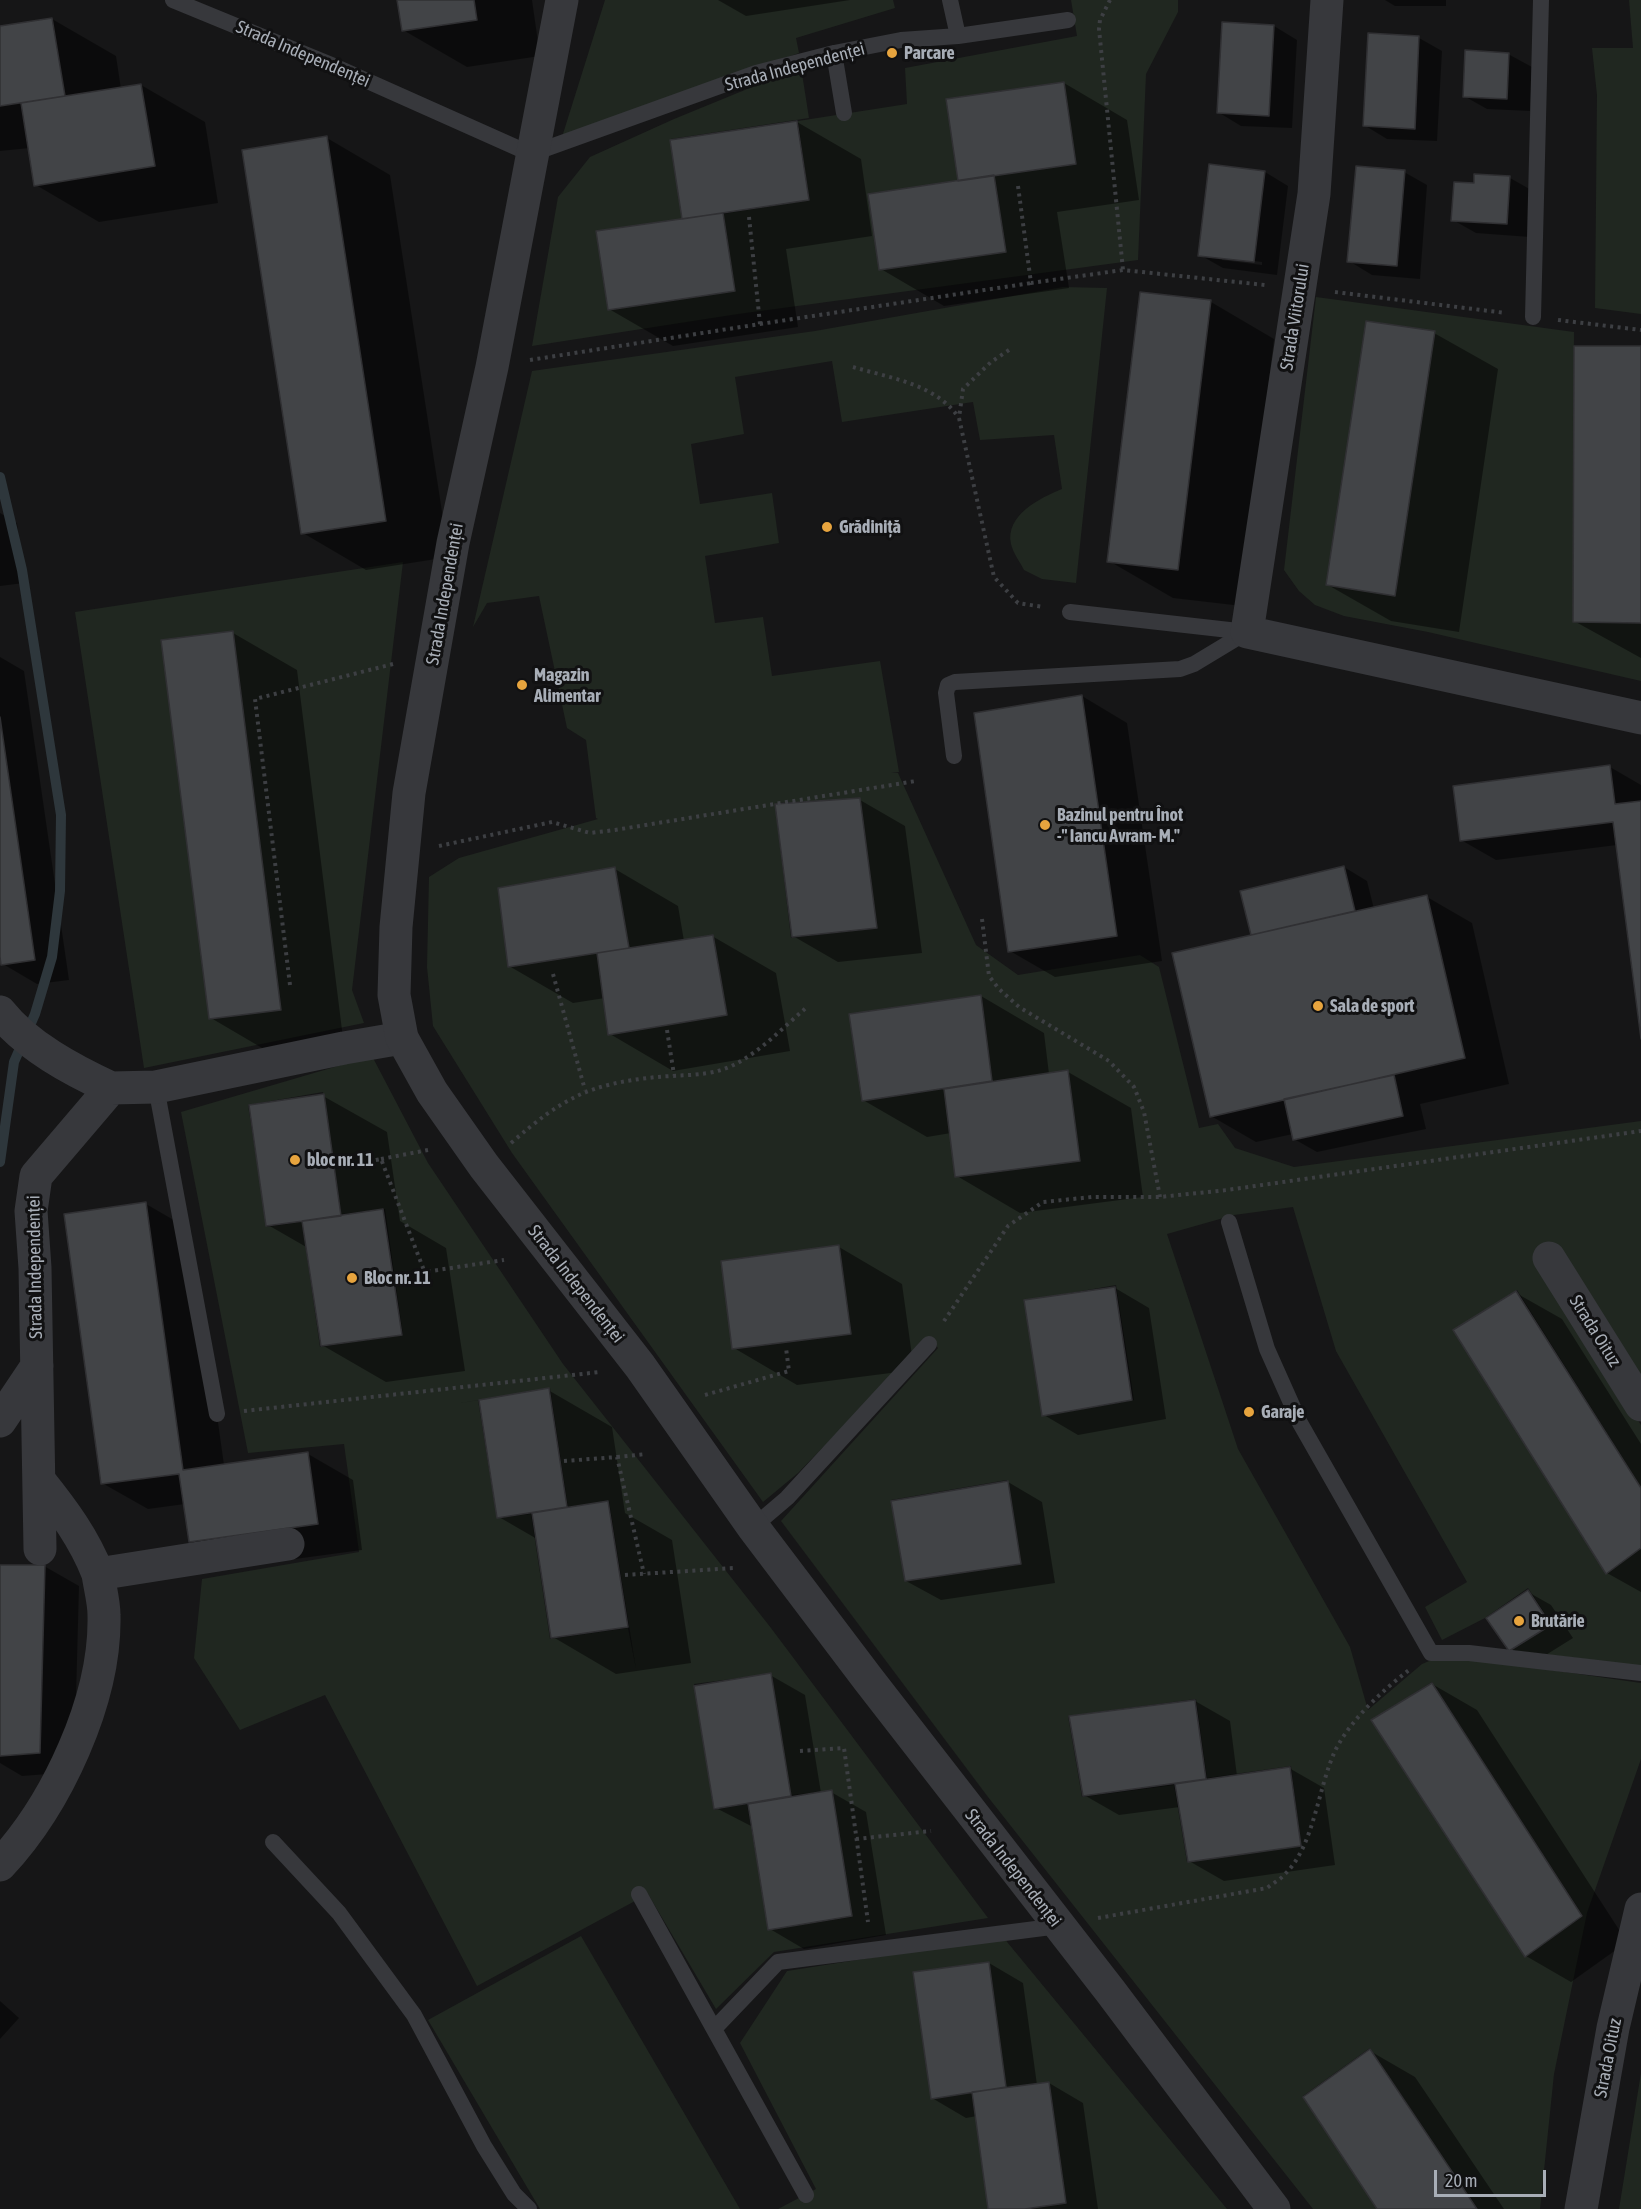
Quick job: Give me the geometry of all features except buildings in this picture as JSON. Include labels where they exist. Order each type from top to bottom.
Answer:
[{"type":"street","name":"Strada Independenței","points":[[562,0],[492,367],[453,543],[409,793],[394,995],[402,1038],[432,1092],[484,1166],[640,1366],[753,1527],[1274,2209]]},
{"type":"street","name":"Strada Viitorului","points":[[1247,632],[1314,194],[1327,0]]},
{"type":"street","points":[[1247,632],[1641,718]]},
{"type":"street","points":[[4,1021],[84,1076],[111,1088],[156,1087],[344,1047],[402,1038]]},
{"type":"street","name":"Strada Independenței","points":[[40,1549],[35,1268],[31,1211],[36,1176],[111,1088]]},
{"type":"street","name":"Strada Oituz","points":[[1550,1258],[1641,1405]]},
{"type":"street","points":[[0,1421],[37,1366]]},
{"type":"street","points":[[0,1864],[48,1798],[71,1757],[91,1707],[101,1663],[104,1614],[98,1574],[88,1550],[69,1518],[39,1480]]},
{"type":"street","points":[[98,1574],[288,1544]]},
{"type":"street","name":"Strada Oituz","points":[[1581,2209],[1613,2028],[1641,1909]]},
{"type":"lane","name":"Strada Independenței","points":[[173,0],[336,67],[531,154],[756,73],[834,53],[901,40],[958,36],[1068,20]]},
{"type":"lane","points":[[950,0],[958,36]]},
{"type":"lane","points":[[1533,317],[1541,0]]},
{"type":"lane","points":[[834,53],[844,113]]},
{"type":"lane","points":[[1071,612],[1247,632]]},
{"type":"lane","points":[[954,756],[946,693],[948,685],[955,682],[1180,669],[1194,664],[1247,632]]},
{"type":"lane","points":[[156,1087],[217,1414]]},
{"type":"lane","points":[[1229,1222],[1267,1349],[1300,1423],[1431,1653],[1469,1653],[1641,1673]]},
{"type":"lane","points":[[753,1527],[787,1498],[929,1344]]},
{"type":"lane","points":[[273,1842],[339,1913],[414,2015],[484,2146],[514,2194],[529,2209]]},
{"type":"lane","points":[[639,1894],[806,2195]]},
{"type":"lane","points":[[714,2029],[778,1962],[1059,1926]]},
{"type":"path","points":[[1110,0],[1100,20],[1099,29],[1123,270]]},
{"type":"path","points":[[1018,186],[1031,283]]},
{"type":"path","points":[[749,217],[760,324]]},
{"type":"path","points":[[492,367],[1123,270],[1641,330]]},
{"type":"path","points":[[1009,350],[963,388],[959,418],[994,577],[1018,603],[1071,612]]},
{"type":"path","points":[[853,367],[936,394],[950,405],[959,418]]},
{"type":"path","points":[[290,985],[255,699],[433,656]]},
{"type":"path","points":[[404,854],[552,822],[590,832],[615,830],[916,781]]},
{"type":"path","points":[[982,919],[989,976],[999,989],[1019,1007],[1109,1061],[1134,1087],[1144,1112],[1160,1197]]},
{"type":"path","points":[[553,974],[585,1090]]},
{"type":"path","points":[[484,1166],[544,1114],[585,1090],[604,1084],[719,1071],[738,1063],[806,1008]]},
{"type":"path","points":[[667,1030],[674,1075]]},
{"type":"path","points":[[929,1344],[1008,1226],[1043,1202],[1092,1197],[1160,1197],[1227,1190],[1641,1131]]},
{"type":"path","points":[[339,1167],[428,1150]]},
{"type":"path","points":[[381,1159],[425,1273]]},
{"type":"path","points":[[398,1276],[504,1260]]},
{"type":"path","points":[[694,1398],[789,1371],[786,1348]]},
{"type":"path","points":[[217,1414],[640,1366]]},
{"type":"path","points":[[564,1461],[646,1454]]},
{"type":"path","points":[[617,1457],[644,1574]]},
{"type":"path","points":[[625,1575],[734,1568]]},
{"type":"path","points":[[1059,1926],[1266,1888],[1286,1874],[1303,1848],[1324,1778],[1336,1749],[1356,1721],[1391,1684],[1431,1653]]},
{"type":"path","points":[[800,1751],[844,1748],[868,1922]]},
{"type":"path","points":[[856,1839],[931,1831]]},
{"type":"shaded area","points":[[605,0],[893,0],[895,8],[796,38],[799,53],[562,137]]},
{"type":"shaded area","points":[[1071,0],[1178,0],[1178,12],[1146,74],[1138,260],[738,314],[532,346],[558,197],[590,157],[674,119],[801,67],[809,118],[671,139],[682,219],[596,231],[608,310],[735,291],[723,214],[809,200],[798,121],[907,104],[905,68],[1077,36]]},
{"type":"shaded area","points":[[1629,0],[1641,0],[1641,314],[1595,308],[1597,95],[1592,48],[1633,48]]},
{"type":"shaded area","points":[[1063,287],[1107,288],[1076,583],[1042,579],[1024,570],[1011,544],[1013,524],[1019,516],[1044,497],[1062,489],[1054,435],[980,440],[973,402],[842,422],[832,361],[735,377],[744,434],[691,444],[700,504],[772,493],[779,543],[705,556],[715,623],[763,617],[772,676],[880,661],[899,772],[891,773],[898,773],[976,945],[1018,975],[1140,955],[1159,967],[1199,1128],[1218,1124],[1235,1148],[1294,1167],[1641,1121],[1641,1387],[1535,1256],[1641,1425],[1641,1487],[1517,1290],[1453,1330],[1606,1574],[1641,1549],[1641,1666],[1511,1650],[1551,1623],[1528,1588],[1485,1618],[1442,1640],[1425,1607],[1467,1582],[1336,1351],[1293,1207],[1234,1215],[1167,1234],[1238,1449],[1350,1647],[1368,1710],[1422,1664],[1439,1657],[1475,1659],[1641,1683],[1641,1759],[1587,1913],[1554,2074],[1540,2209],[1478,2209],[1370,2048],[1303,2096],[1377,2209],[1313,2209],[988,1797],[781,1521],[938,1348],[929,1338],[798,1473],[763,1502],[512,1153],[433,1026],[427,967],[429,877],[459,858],[598,819],[596,818],[586,740],[567,728],[539,596],[487,603],[473,627],[532,371],[815,331]],"holes":[[[860,799],[877,928],[791,938],[775,803]],[[1116,1285],[1134,1400],[1043,1416],[1025,1301]],[[1007,1480],[1020,1564],[905,1581],[891,1500]],[[1432,1682],[1583,1916],[1525,1957],[1371,1720]],[[1196,1699],[1207,1778],[1291,1766],[1301,1846],[1187,1862],[1174,1785],[1082,1797],[1068,1716]]]},
{"type":"shaded area","points":[[1316,297],[1574,332],[1573,622],[1641,623],[1641,681],[1428,632],[1344,616],[1315,605],[1299,591],[1284,570]]},
{"type":"shaded area","points":[[403,562],[352,990],[364,1023],[144,1068],[75,612]]},
{"type":"shaded area","points":[[372,1056],[428,1163],[563,1364],[771,1628],[988,1918],[774,1952],[716,2009],[648,1894],[477,1986],[325,1695],[240,1730],[194,1658],[202,1579],[359,1552],[344,1444],[248,1453],[181,1112]],"holes":[[[323,1092],[341,1214],[385,1209],[403,1335],[320,1347],[302,1222],[267,1227],[248,1105]],[[550,1388],[568,1507],[609,1501],[636,1669],[628,1628],[550,1639],[531,1514],[497,1518],[478,1400]],[[769,1674],[791,1795],[831,1791],[852,1917],[769,1930],[747,1804],[714,1810],[694,1684]]]},
{"type":"shaded area","points":[[581,1936],[740,2209],[540,2209],[428,2020]]},
{"type":"shaded area","points":[[1003,1937],[1227,2209],[778,2209],[816,2189],[740,2043],[787,1971]]},
{"type":"shaded area","points":[[1641,2073],[1641,2209],[1619,2209]]},
{"type":"waterway","points":[[0,477],[22,570],[61,815],[60,891],[52,957],[35,1014],[14,1062],[0,1162]]},
{"type":"place","name":"Parcare","points":[[892,53]]},
{"type":"place","name":"Grădiniță","points":[[827,527]]},
{"type":"place","name":"Magazin Alimentar","points":[[522,685]]},
{"type":"place","name":"Bazinul pentru Înot -\" Iancu Avram- M.\"","points":[[1045,825]]},
{"type":"place","name":"Sala de sport","points":[[1318,1006]]},
{"type":"place","name":"bloc nr. 11","points":[[295,1160]]},
{"type":"place","name":"Bloc nr. 11","points":[[352,1278]]},
{"type":"place","name":"Garaje","points":[[1249,1412]]},
{"type":"place","name":"Brutărie","points":[[1519,1621]]}]
